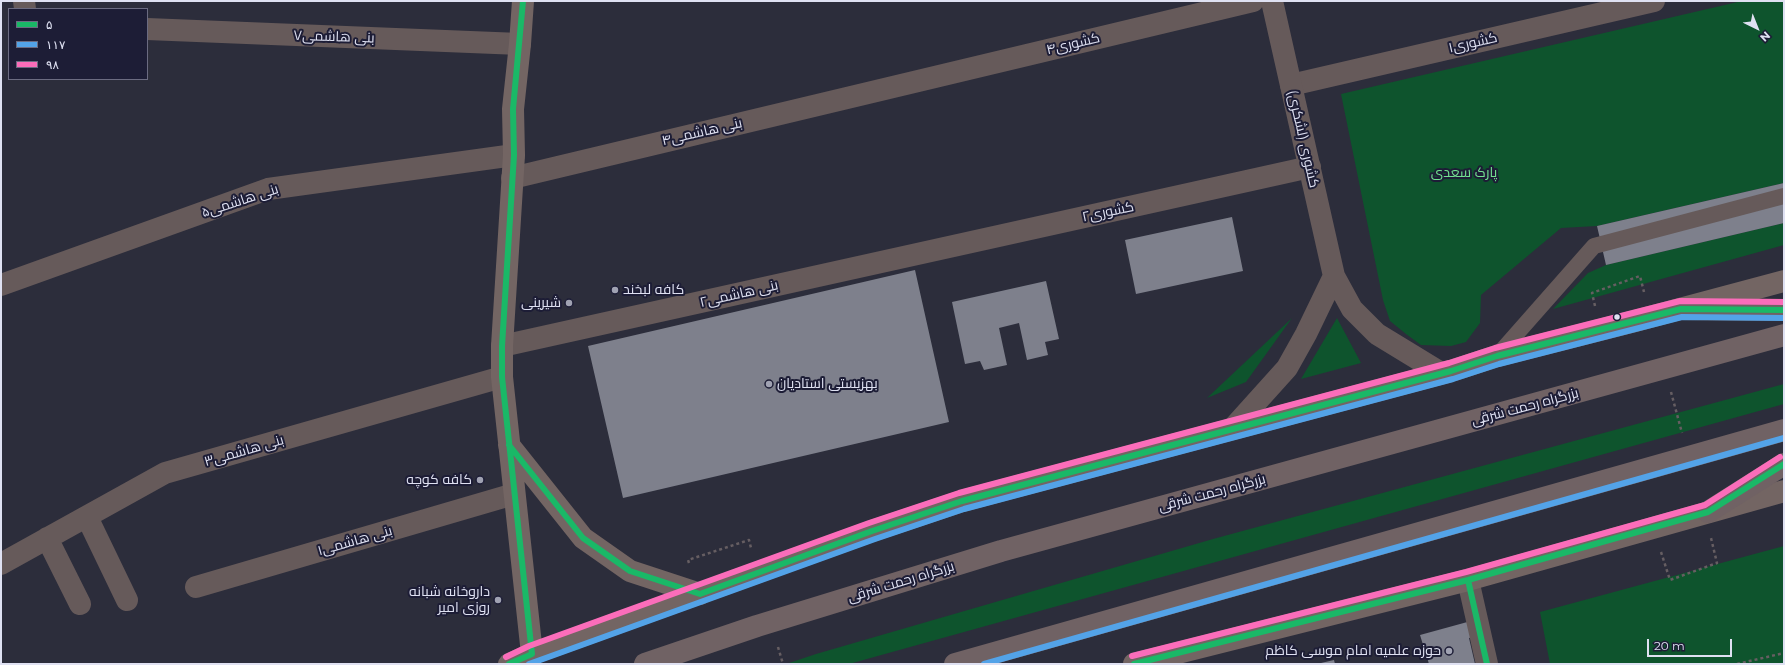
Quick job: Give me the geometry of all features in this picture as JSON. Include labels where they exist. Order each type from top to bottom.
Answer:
[{"type":"highway","points":[[1681,309],[1784,310]]},
{"type":"highway","name":"بزرگراه رحمت شرقی","points":[[645,664],[757,626],[1002,551],[1784,335]]},
{"type":"highway","points":[[955,664],[1784,430]]},
{"type":"highway","points":[[1708,522],[1784,464]]},
{"type":"main road","points":[[523,1],[513,109],[514,155],[502,346],[502,377],[532,654]]},
{"type":"main road","points":[[509,664],[532,654],[872,531],[962,501],[1441,373],[1496,356],[1784,281]]},
{"type":"main road","points":[[509,445],[583,538],[630,571],[700,594]]},
{"type":"main road","points":[[1134,664],[1468,580],[1708,522],[1784,491]]},
{"type":"street","name":"کشوری۴","points":[[892,87],[1253,1]]},
{"type":"street","name":"کشوری (لشکری)","points":[[1272,1],[1334,276],[1352,309],[1377,334],[1441,373]]},
{"type":"street","name":"۱کشوری","points":[[1291,85],[1654,1]]},
{"type":"street","name":"بنی هاشمی۷","points":[[148,29],[520,44]]},
{"type":"street","name":"۴بنی هاشمی","points":[[512,178],[892,87]]},
{"type":"street","name":"بنی هاشمی۵","points":[[1,285],[268,189],[514,155]]},
{"type":"street","name":"کشوری۲","points":[[906,257],[1310,167]]},
{"type":"street","name":"۲بنی هاشمی","points":[[502,346],[906,257]]},
{"type":"street","points":[[1233,428],[1287,368],[1306,334],[1334,276]]},
{"type":"street","name":"بنی هاشمی۳","points":[[1,564],[165,474],[502,377]]},
{"type":"street","name":"بنی هاشمی۱","points":[[196,587],[514,494]]},
{"type":"street","points":[[87,517],[127,600]]},
{"type":"street","points":[[47,538],[80,604]]},
{"type":"street","points":[[1468,580],[1487,664]]},
{"type":"lane","points":[[1496,356],[1594,246],[1784,196]]},
{"type":"path","points":[[1602,305],[1596,307],[1592,293],[1640,276],[1646,298]]},
{"type":"path","points":[[1670,389],[1683,434]]},
{"type":"path","points":[[1670,580],[1717,563],[1708,522]]},
{"type":"path","points":[[688,560],[749,540]]},
{"type":"path","points":[[1737,664],[1784,653]]},
{"type":"green space","name":"پارک سعدی","points":[[1742,1],[1784,1],[1784,183],[1597,226],[1561,228],[1481,295],[1480,323],[1466,342],[1451,346],[1421,345],[1390,321],[1383,300],[1341,94]]},
{"type":"green space","points":[[1784,223],[1784,245],[1553,309],[1588,273],[1606,265]]},
{"type":"green space","points":[[1292,318],[1246,382],[1207,398]]},
{"type":"green space","points":[[1337,318],[1361,363],[1301,379]]},
{"type":"green space","points":[[1784,384],[1784,404],[849,664],[786,664],[1213,539]]},
{"type":"green space","points":[[1784,546],[1784,664],[1550,664],[1540,612]]},
{"type":"building","points":[[1784,183],[1784,223],[1606,265],[1597,226]]},
{"type":"building","points":[[1232,217],[1243,271],[1136,294],[1125,240]]},
{"type":"building","name":"بهزیستی استادیان","points":[[915,270],[949,422],[623,498],[588,346]]},
{"type":"building","points":[[1046,281],[1059,339],[1045,342],[1048,355],[1027,360],[1019,323],[999,328],[1007,365],[984,370],[980,361],[965,364],[952,302]]},
{"type":"building","name":"حوزه علمیه امام موسی کاظم","points":[[1471,621],[1474,637],[1469,638],[1475,664],[1429,664],[1420,635]]},
{"type":"building","name":"حوزه علمیه امام موسی کاظم","points":[[1334,660],[1335,664],[1321,664],[1321,663]]},
{"type":"transit line","name":"۵","points":[[509,664],[532,654],[502,377],[502,346],[514,155],[513,109],[523,1]]},
{"type":"transit line","name":"۹۸","points":[[506,657],[529,646],[869,523],[959,493],[1449,363],[1495,348],[1680,301],[1784,302]]},
{"type":"transit line","name":"۵","points":[[509,445],[583,538],[630,571],[700,594],[872,531],[962,501],[1451,371],[1497,356],[1681,309],[1784,310]]},
{"type":"transit line","name":"۱۱۷","points":[[529,664],[875,539],[964,509],[1453,379],[1499,364],[1682,317],[1784,318]]},
{"type":"transit line","name":"۱۱۷","points":[[984,664],[1784,438]]},
{"type":"transit line","name":"۹۸","points":[[1132,656],[1466,572],[1705,505],[1780,457]]},
{"type":"transit line","name":"۵","points":[[1134,664],[1468,580],[1708,512],[1784,464]]},
{"type":"transit line","name":"۵","points":[[1468,580],[1487,664]]},
{"type":"place","name":"کافه لبخند","points":[[615,290]]},
{"type":"place","name":"شیرینی","points":[[569,303]]},
{"type":"place","name":"بهزیستی استادیان","points":[[769,384]]},
{"type":"place","name":"کافه کوچه","points":[[480,480]]},
{"type":"place","name":"داروخانه شبانه روزی امیر","points":[[498,600]]},
{"type":"place","name":"حوزه علمیه امام موسی کاظم","points":[[1449,651]]}]
